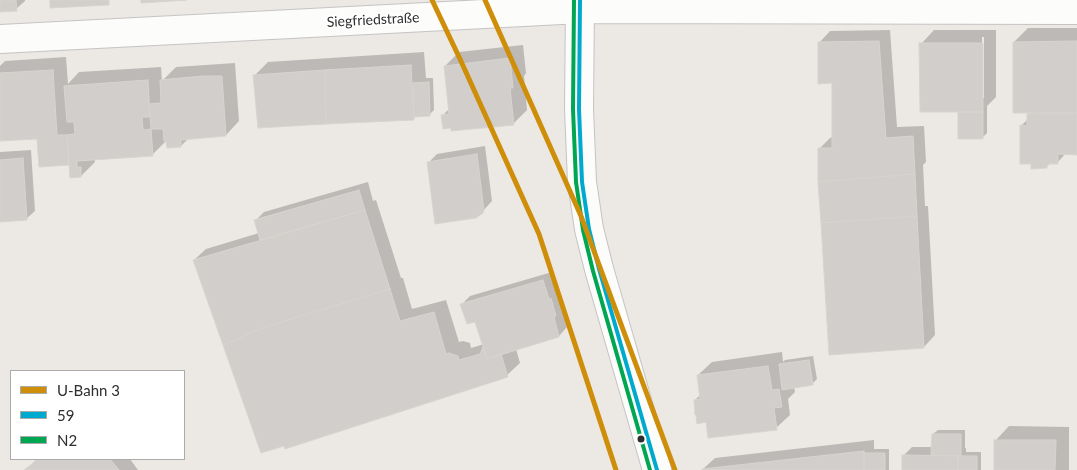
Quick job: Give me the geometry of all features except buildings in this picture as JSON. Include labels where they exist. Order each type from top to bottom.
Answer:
[{"type":"street","name":"Siegfriedstraße","points":[[0,38],[580,4],[1077,10]]},
{"type":"street","points":[[580,4],[579,109],[582,182],[589,229],[657,470]]},
{"type":"metro line","name":"3","points":[[432,0],[539,234],[616,470]]},
{"type":"metro line","name":"3","points":[[485,0],[581,216],[675,470]]},
{"type":"transit line","name":"N2","points":[[574,0],[573,109],[576,182],[583,230],[650,470]]},
{"type":"transit line","name":"59","points":[[580,0],[579,109],[582,182],[589,229],[657,470]]}]
